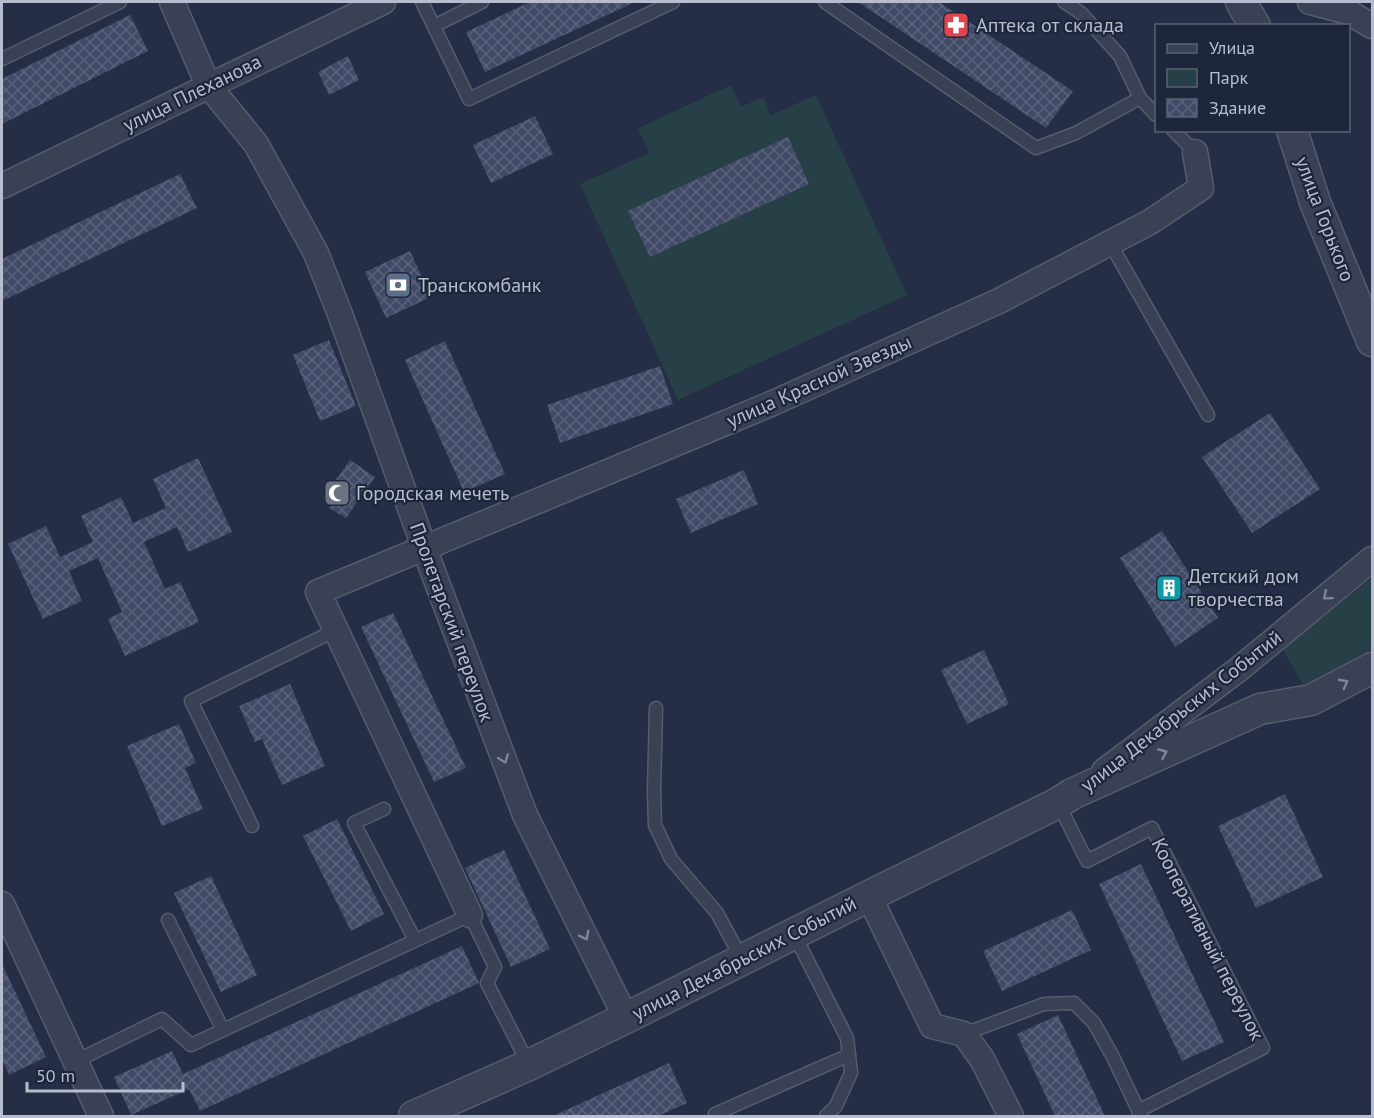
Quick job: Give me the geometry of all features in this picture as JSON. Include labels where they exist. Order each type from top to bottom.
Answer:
[{"type":"street","name":"Пролетарский переулок","points":[[172,2],[208,85],[256,144],[316,253],[525,815],[626,1018]]},
{"type":"street","name":"улица Плеханова","points":[[2,186],[383,2]]},
{"type":"street","points":[[1241,2],[1254,24]]},
{"type":"street","points":[[1310,2],[1348,12],[1372,26]]},
{"type":"street","name":"улица Горького","points":[[1293,132],[1315,202],[1372,341]]},
{"type":"street","name":"улица Красной Звезды","points":[[336,630],[318,592],[598,477],[999,301],[1150,222],[1202,188],[1195,152]]},
{"type":"street","name":"улица Декабрьских Событий","points":[[1065,799],[1239,669],[1372,559]]},
{"type":"street","points":[[336,630],[470,915]]},
{"type":"street","name":"улица Декабрьских Событий","points":[[414,1116],[529,1065],[626,1018],[1065,799],[1260,709],[1311,700],[1372,668]]},
{"type":"street","points":[[869,896],[932,1026],[964,1034],[982,1059],[1011,1116]]},
{"type":"street","points":[[2,904],[101,1116]]},
{"type":"lane","points":[[2,59],[120,2]]},
{"type":"lane","points":[[422,2],[469,99],[673,2]]},
{"type":"lane","points":[[434,26],[482,2]]},
{"type":"lane","points":[[825,2],[1036,148],[1076,133],[1140,98]]},
{"type":"lane","points":[[1064,2],[1081,13],[1120,56],[1140,98],[1155,114]]},
{"type":"lane","points":[[1175,132],[1195,152]]},
{"type":"lane","points":[[1110,243],[1208,416]]},
{"type":"lane","points":[[252,826],[191,701],[336,630]]},
{"type":"lane","points":[[656,708],[655,825],[671,859],[717,913],[742,959]]},
{"type":"lane","name":"Кооперативный переулок","points":[[964,1034],[1044,1004],[1074,1003],[1094,1023],[1140,1114],[1263,1048],[1152,828],[1087,861],[1065,799]]},
{"type":"lane","points":[[384,809],[354,823],[416,940]]},
{"type":"lane","points":[[76,1062],[162,1019],[191,1045],[470,915],[495,967],[488,983],[529,1065]]},
{"type":"lane","points":[[168,920],[223,1030]]},
{"type":"lane","points":[[794,933],[847,1038],[851,1073],[836,1106],[826,1116]]},
{"type":"lane","points":[[715,1114],[849,1055]]},
{"type":"green space","points":[[731,85],[741,107],[763,97],[771,115],[816,95],[907,295],[678,400],[580,184],[649,153],[638,128]]},
{"type":"green space","points":[[1372,578],[1372,649],[1304,686],[1282,649]]},
{"type":"building","points":[[530,2],[635,2],[485,72],[466,32]]},
{"type":"building","points":[[858,2],[939,2],[1073,91],[1046,128]]},
{"type":"building","points":[[130,15],[148,51],[2,124],[2,79]]},
{"type":"building","points":[[348,56],[359,80],[329,95],[318,72]]},
{"type":"building","points":[[535,116],[553,154],[491,183],[473,145]]},
{"type":"building","points":[[788,137],[809,184],[650,257],[628,211]]},
{"type":"building","points":[[180,174],[197,208],[2,301],[2,259]]},
{"type":"building","name":"Транскомбанк","points":[[410,251],[431,297],[386,318],[365,272]]},
{"type":"building","points":[[329,340],[356,406],[320,421],[293,355]]},
{"type":"building","points":[[445,341],[505,474],[464,492],[405,360]]},
{"type":"building","points":[[660,366],[673,404],[560,443],[547,405]]},
{"type":"building","points":[[1270,413],[1320,489],[1252,533],[1202,457]]},
{"type":"building","points":[[198,458],[232,532],[188,552],[177,527],[144,542],[165,589],[180,582],[199,622],[125,656],[108,619],[122,612],[98,558],[69,571],[82,601],[43,619],[8,544],[46,526],[60,557],[93,542],[81,516],[121,497],[133,523],[166,508],[153,479]]},
{"type":"building","points":[[350,460],[375,477],[346,518],[329,508],[332,504],[323,498]]},
{"type":"building","points":[[744,470],[758,504],[691,533],[676,499]]},
{"type":"building","name":"Детский дом творчества","points":[[1162,531],[1218,618],[1175,647],[1120,558]]},
{"type":"building","points":[[393,613],[466,768],[434,782],[361,627]]},
{"type":"building","points":[[984,650],[1009,704],[967,724],[941,670]]},
{"type":"building","points":[[290,684],[325,766],[282,785],[262,739],[255,742],[239,706]]},
{"type":"building","points":[[179,724],[196,763],[185,768],[203,809],[162,826],[127,746]]},
{"type":"building","points":[[1285,794],[1323,877],[1256,908],[1218,826]]},
{"type":"building","points":[[337,819],[384,914],[351,931],[303,836]]},
{"type":"building","points":[[504,850],[550,949],[511,967],[465,868]]},
{"type":"building","points":[[1141,864],[1224,1042],[1182,1061],[1099,884]]},
{"type":"building","points":[[211,876],[257,975],[221,992],[174,893]]},
{"type":"building","points":[[1072,910],[1091,950],[1002,991],[983,951]]},
{"type":"building","points":[[462,946],[479,983],[200,1111],[189,1089],[131,1115],[114,1077],[172,1051],[183,1074]]},
{"type":"building","points":[[2,964],[46,1057],[9,1075],[2,1059]]},
{"type":"building","points":[[1058,1015],[1105,1116],[1055,1116],[1017,1034]]},
{"type":"building","points":[[669,1063],[687,1103],[658,1116],[553,1116]]},
{"type":"place","name":"Аптека от склада","points":[[956,25]]},
{"type":"place","name":"Транскомбанк","points":[[398,285]]},
{"type":"place","name":"Городская мечеть","points":[[337,493]]},
{"type":"place","name":"Детский дом творчества","points":[[1169,588]]}]
